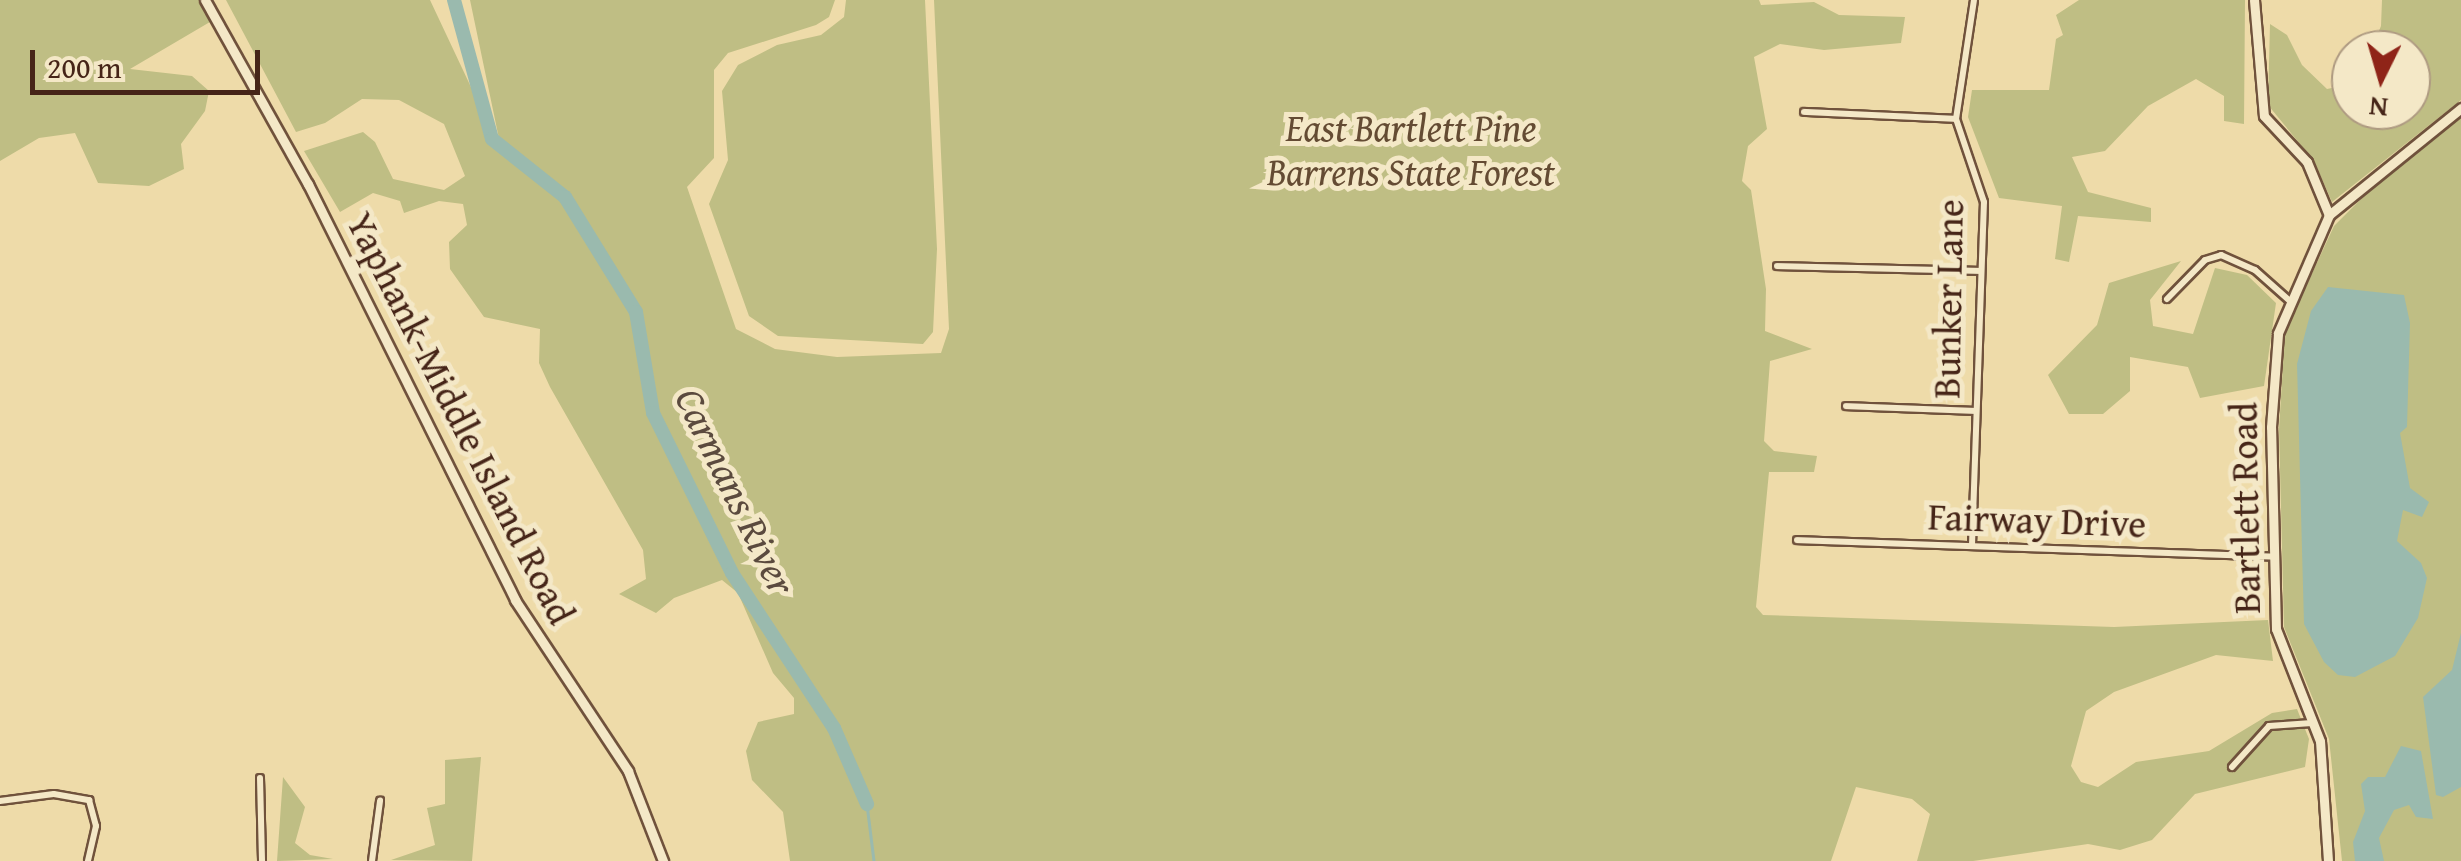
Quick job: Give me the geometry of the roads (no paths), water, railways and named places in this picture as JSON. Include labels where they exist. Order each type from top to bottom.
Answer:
[{"type":"street","name":"Yaphank-Middle Island Road","points":[[206,0],[308,184],[515,600],[628,770],[663,861]]},
{"type":"street","name":"Bunker Lane","points":[[1972,545],[1984,202],[1956,119],[1974,0]]},
{"type":"street","points":[[2254,0],[2264,116],[2307,162],[2329,216],[2461,108]]},
{"type":"street","points":[[1804,112],[1956,119]]},
{"type":"street","name":"Bartlett Road","points":[[2328,861],[2320,741],[2276,629],[2273,390],[2278,333],[2329,216]]},
{"type":"street","points":[[2167,299],[2205,260],[2221,256],[2256,270],[2290,301]]},
{"type":"street","points":[[1778,266],[1980,271]]},
{"type":"street","points":[[1846,406],[1974,410]]},
{"type":"street","name":"Fairway Drive","points":[[1796,540],[2276,557]]},
{"type":"street","points":[[2232,768],[2269,726],[2312,723]]},
{"type":"street","points":[[260,778],[262,861]]},
{"type":"street","points":[[0,801],[54,794],[89,800],[96,826],[88,861]]},
{"type":"street","points":[[372,861],[380,801]]},
{"type":"waterway","name":"Carmans River","points":[[454,0],[492,139],[565,197],[636,312],[653,413],[732,573],[834,728],[867,804]]},
{"type":"waterway","points":[[867,804],[874,861]]},
{"type":"park label","name":"East Bartlett Pine Barrens State Forest","points":[[1411,150]]}]
